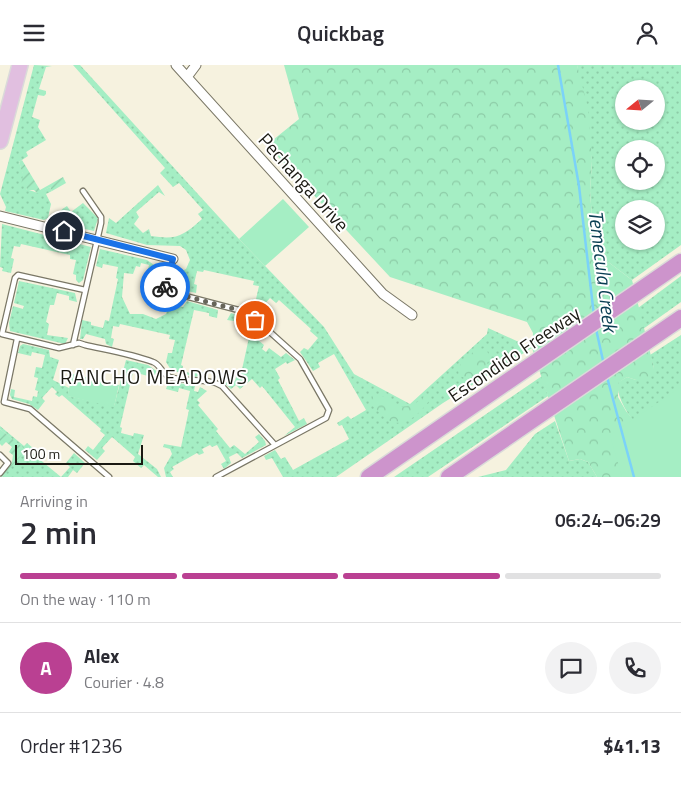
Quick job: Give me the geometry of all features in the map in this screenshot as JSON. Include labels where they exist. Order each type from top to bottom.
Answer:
[{"type":"highway","name":"Escondido Freeway","points":[[369,477],[681,262]]},
{"type":"highway","points":[[449,477],[681,318]]},
{"type":"main road","points":[[0,141],[20,65]]},
{"type":"street","name":"Pechanga Drive","points":[[176,65],[383,294],[412,315]]},
{"type":"street","points":[[186,77],[196,65]]},
{"type":"street","points":[[0,216],[173,259]]},
{"type":"lane","points":[[73,345],[101,217],[83,191]]},
{"type":"lane","points":[[173,259],[166,291],[246,312],[300,359],[329,410],[326,418],[216,477]]},
{"type":"lane","points":[[85,290],[18,275],[15,278],[2,334],[59,348],[85,345],[156,362],[165,374],[170,377],[198,382],[212,380],[222,386],[275,445]]},
{"type":"lane","points":[[17,339],[4,402],[30,409],[109,477]]},
{"type":"lane","points":[[0,455],[8,463],[0,473]]},
{"type":"green space","points":[[34,65],[52,66],[46,67],[39,89],[46,91],[46,94],[44,96],[38,95],[32,117],[40,120],[38,127],[46,140],[26,152],[28,156],[19,162],[28,188],[26,189],[38,193],[50,187],[52,191],[46,194],[51,204],[48,218],[44,220],[5,211],[6,207],[0,194]]},
{"type":"green space","points":[[73,65],[80,65],[239,239],[324,327],[354,374],[410,404],[487,334],[488,328],[532,348],[443,403],[336,477],[283,477],[272,458],[266,460],[264,456],[275,450],[281,459],[285,457],[293,470],[349,439],[342,425],[339,426],[337,423],[348,416],[351,419],[366,410],[334,354],[318,363],[320,367],[313,371],[300,352],[304,348],[308,350],[318,338],[310,331],[311,329],[279,300],[276,303],[270,298],[262,307],[264,310],[258,317],[256,315],[252,299],[256,299],[259,286],[253,285],[254,281],[204,270],[203,272],[197,271],[194,284],[197,285],[196,293],[183,290],[180,286],[182,271],[186,269],[190,260],[186,250],[180,246],[147,245],[106,233],[109,218],[116,223],[158,185],[165,196],[159,192],[136,212],[139,217],[134,224],[143,233],[149,229],[151,236],[174,237],[184,233],[202,219],[198,214],[203,210],[179,183],[173,187],[160,173],[165,168]]},
{"type":"green space","points":[[284,65],[577,65],[588,108],[592,161],[590,191],[593,231],[599,255],[632,280],[654,368],[650,378],[636,380],[627,377],[618,383],[618,397],[626,411],[681,477],[597,477],[588,462],[580,459],[569,461],[532,348],[533,333],[527,322],[390,277],[268,146],[268,144],[299,119]]},
{"type":"green space","points":[[577,65],[681,65],[681,245],[632,280],[599,255],[593,231],[590,191],[592,161]]},
{"type":"green space","points":[[22,160],[40,190],[63,177],[66,183],[52,191],[50,187],[38,194],[34,190],[27,190],[26,184],[21,185],[23,175],[19,162]]},
{"type":"green space","points":[[283,199],[309,227],[265,266],[239,239]]},
{"type":"green space","points":[[83,203],[98,218],[94,231],[57,223],[58,215],[62,209],[67,206],[71,212]]},
{"type":"green space","points":[[2,224],[91,247],[83,280],[79,283],[76,280],[76,275],[73,274],[76,260],[70,259],[70,255],[21,244],[20,247],[14,246],[11,258],[14,259],[11,273],[2,271],[3,268],[0,267]]},
{"type":"green space","points":[[100,249],[147,260],[160,269],[161,277],[154,301],[151,295],[155,271],[148,269],[149,265],[141,263],[140,267],[136,266],[133,274],[124,273],[122,297],[130,314],[143,314],[156,319],[166,314],[169,304],[183,307],[187,301],[218,310],[217,318],[209,316],[209,313],[194,310],[181,365],[183,366],[182,371],[194,374],[195,371],[205,373],[204,375],[194,377],[171,370],[166,362],[168,353],[172,353],[175,340],[169,339],[170,335],[120,324],[119,327],[113,326],[111,338],[114,339],[112,347],[106,344],[105,339],[86,334],[83,339],[80,339],[82,320],[103,328],[105,320],[109,321],[118,279],[116,278],[118,267],[103,264],[102,268],[96,266]]},
{"type":"green space","points":[[681,276],[681,302],[643,329],[638,308]]},
{"type":"green space","points":[[19,281],[75,293],[77,302],[69,300],[69,296],[57,293],[54,305],[50,305],[46,322],[49,324],[47,335],[68,338],[65,344],[10,331],[9,323],[13,306],[23,309],[24,306],[14,303]]},
{"type":"green space","points":[[231,313],[251,320],[256,329],[253,336],[264,345],[262,349],[266,352],[269,348],[281,357],[286,353],[295,360],[287,364],[286,362],[275,369],[280,378],[278,380],[299,421],[304,418],[307,424],[284,436],[295,427],[262,386],[260,388],[252,379],[240,389],[236,385],[231,389],[215,375],[214,373],[223,375],[223,379],[235,381],[237,374],[241,374],[251,321],[235,317],[234,321],[227,320]]},
{"type":"green space","points":[[681,335],[681,468],[632,419],[619,396],[617,383],[627,377],[636,380],[654,368],[650,355]]},
{"type":"green space","points":[[23,344],[49,350],[50,357],[59,360],[53,380],[69,388],[68,396],[114,406],[126,360],[148,365],[158,372],[156,381],[148,379],[148,376],[133,372],[120,427],[122,428],[121,433],[133,436],[134,433],[144,435],[138,454],[157,469],[161,477],[158,477],[144,465],[141,468],[133,461],[135,457],[112,437],[102,448],[105,451],[97,460],[85,450],[88,446],[93,450],[105,435],[100,431],[101,429],[62,395],[59,397],[55,394],[57,392],[52,387],[42,398],[45,401],[38,410],[29,404],[12,399],[10,395],[11,389],[15,390],[14,397],[32,401],[33,396],[37,397],[38,391],[35,390],[38,378],[34,377],[36,367],[42,368],[45,355],[32,352],[31,356],[18,353],[20,346]]},
{"type":"green space","points":[[486,348],[488,354],[487,364],[481,372],[466,379],[459,375],[458,370],[465,358],[472,353]]},
{"type":"green space","points":[[73,374],[119,385],[114,407],[67,396]]},
{"type":"green space","points":[[542,376],[548,396],[428,477],[394,477]]},
{"type":"green space","points":[[169,381],[195,386],[194,391],[198,392],[200,387],[207,391],[197,400],[200,403],[198,405],[218,429],[216,431],[230,448],[234,445],[245,454],[259,442],[255,437],[259,434],[266,445],[242,458],[237,453],[229,457],[231,463],[224,469],[221,464],[226,461],[217,445],[212,447],[210,445],[202,449],[204,453],[199,455],[197,453],[172,467],[174,469],[170,472],[173,477],[166,477],[164,468],[172,454],[170,449],[163,447],[164,444],[181,447],[189,410],[186,409],[190,391],[179,388],[178,392],[166,389]]},
{"type":"green space","points":[[681,387],[681,477],[622,477],[610,435]]},
{"type":"green space","points":[[373,395],[384,397],[400,407],[413,405],[424,397],[429,401],[413,418],[401,423],[388,420],[373,406],[370,399]]},
{"type":"green space","points":[[555,421],[569,461],[580,459],[588,462],[597,477],[478,477],[506,470],[535,434]]},
{"type":"green space","points":[[0,426],[24,446],[27,443],[34,449],[32,453],[61,477],[2,477],[25,450],[0,429]]},
{"type":"green space","points":[[0,429],[26,450],[2,477],[0,476],[12,462],[13,455],[9,452],[12,447],[6,442],[2,446],[0,444]]},
{"type":"green space","points":[[74,453],[85,463],[77,473],[73,470],[68,477],[61,477],[70,467],[66,463]]},
{"type":"waterway","name":"Temecula Creek","points":[[558,65],[579,186],[594,316]]},
{"type":"waterway","name":"Temecula Creek","points":[[596,329],[604,365]]},
{"type":"waterway","name":"Temecula Creek","points":[[607,377],[634,477]]},
{"type":"way so far","points":[[165,287],[166,291],[246,312],[255,320]]},
{"type":"district","name":"RANCHO MEADOWS","points":[[154,377]]},
{"type":"route","points":[[64,231],[173,259],[165,287]]}]
